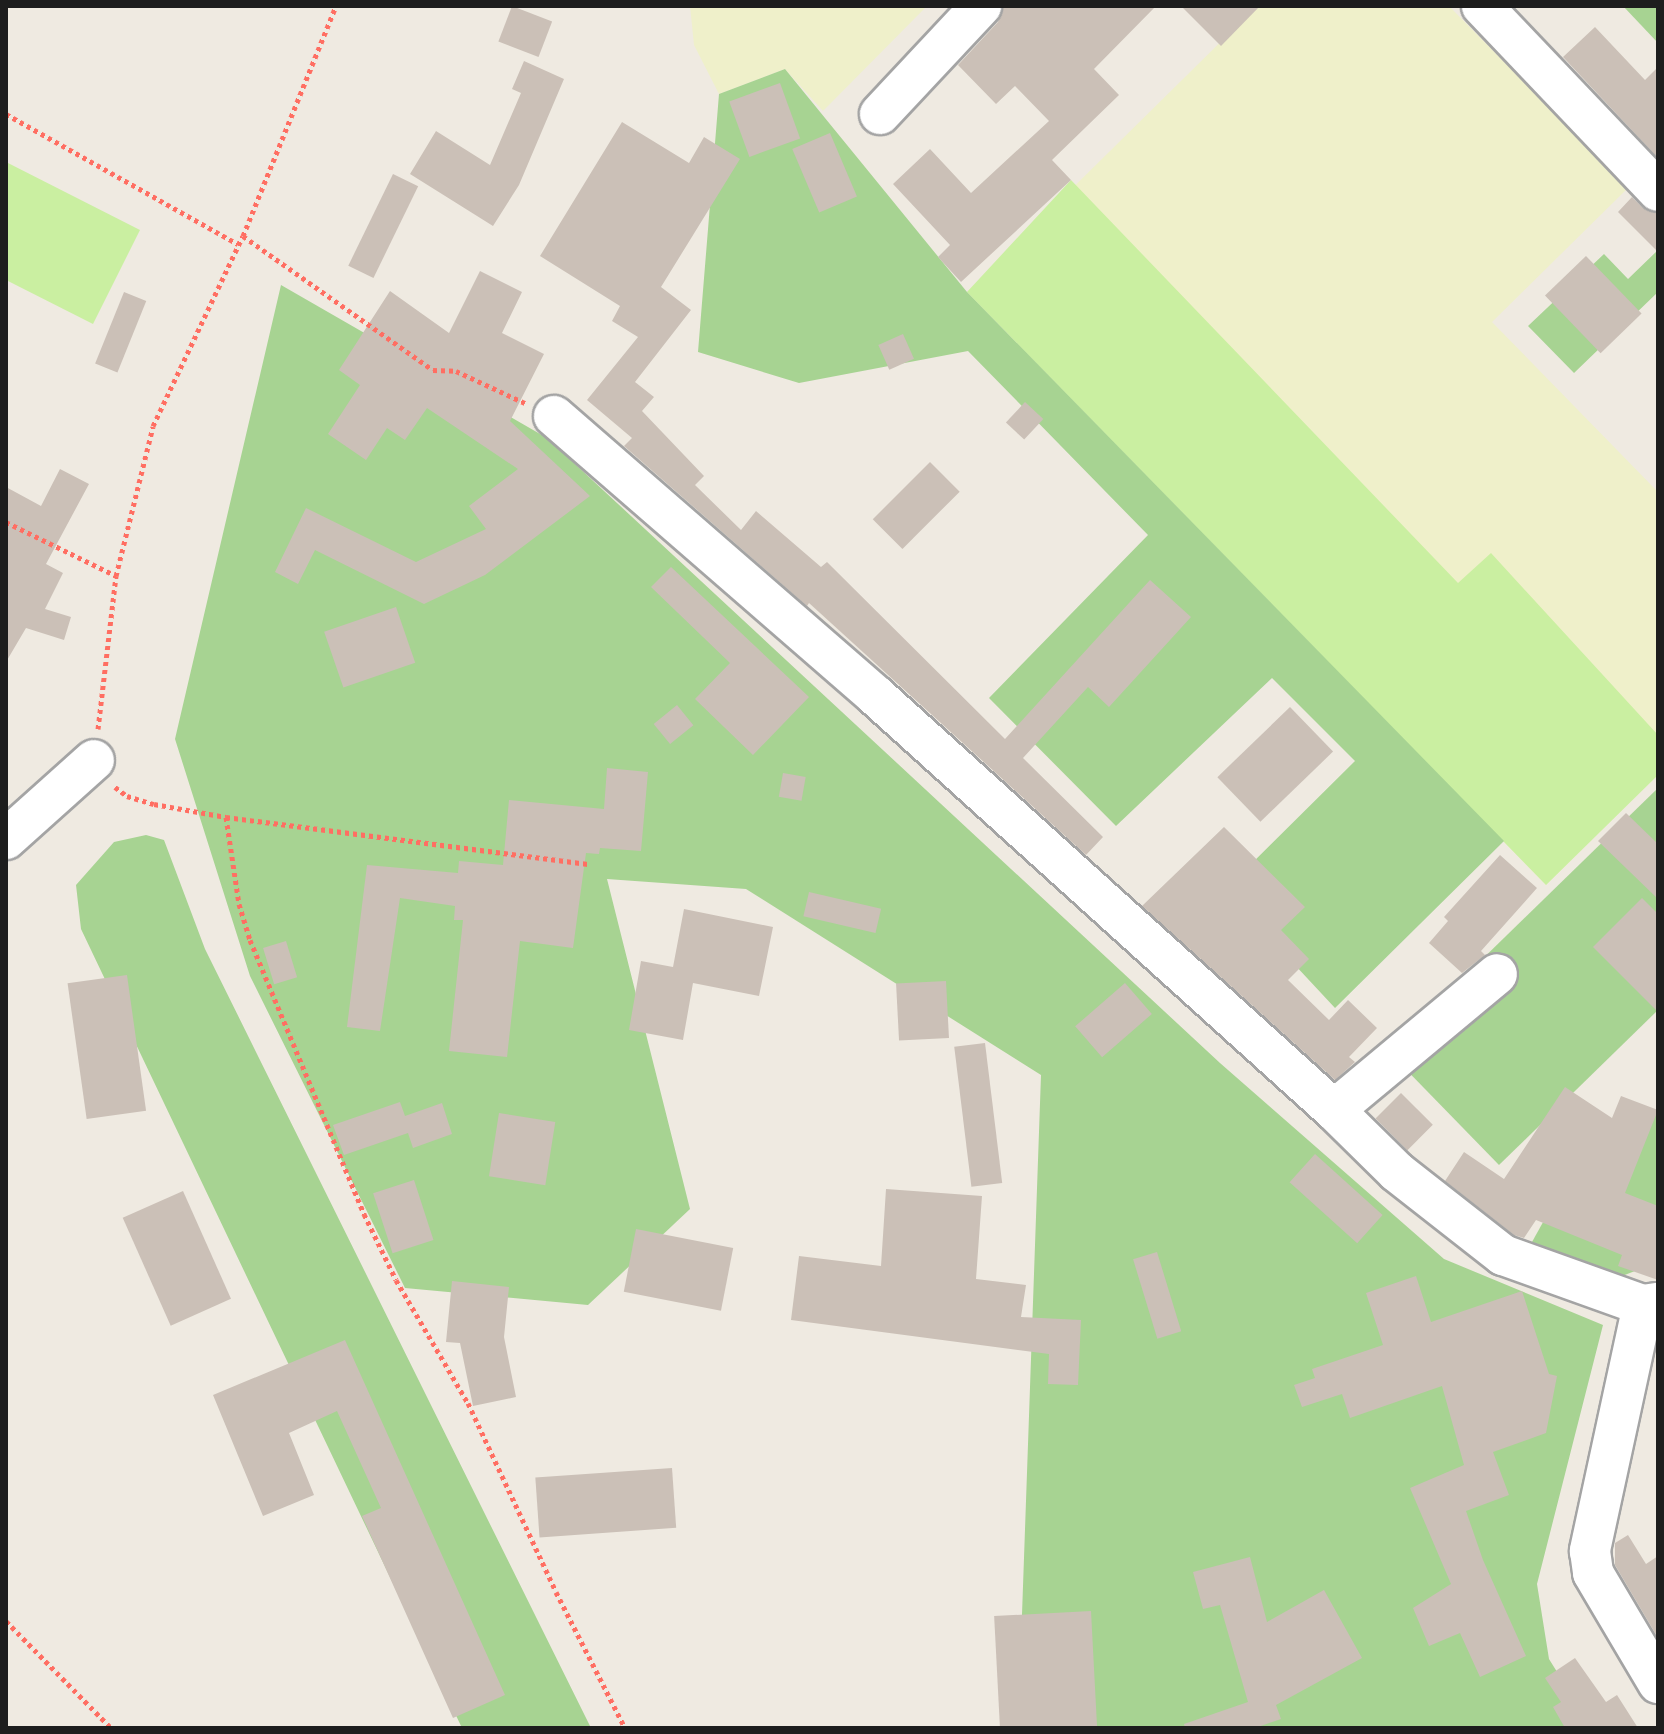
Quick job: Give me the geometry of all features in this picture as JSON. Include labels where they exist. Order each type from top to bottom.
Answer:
[{"type":"lane","points":[[880,114],[981,6]]},
{"type":"lane","points":[[1482,6],[1658,191]]},
{"type":"lane","points":[[554,416],[876,696],[1334,1110],[1397,1172],[1503,1255],[1650,1304],[1590,1551],[1593,1573],[1658,1683]]},
{"type":"lane","points":[[6,839],[94,760]]},
{"type":"lane","points":[[1334,1110],[1497,974]]},
{"type":"path","points":[[336,6],[243,236],[153,426],[116,576],[94,760],[110,784],[127,796],[154,804],[226,817],[590,864]]},
{"type":"path","points":[[6,114],[238,244]]},
{"type":"path","points":[[243,236],[433,370],[456,371],[554,416]]},
{"type":"path","points":[[6,522],[116,576]]},
{"type":"path","points":[[226,817],[239,904],[250,940],[358,1200],[396,1280],[468,1403],[556,1592],[625,1728]]},
{"type":"path","points":[[6,1621],[111,1728]]},
{"type":"green space","points":[[690,6],[927,6],[823,111],[785,69],[719,94],[694,45]]},
{"type":"green space","points":[[1257,6],[1449,6],[1628,188],[1492,322],[1658,492],[1658,775],[1546,885],[967,292]]},
{"type":"green space","points":[[1623,6],[1658,6],[1658,43]]},
{"type":"green space","points":[[785,69],[967,292],[1504,841],[1335,1008],[1225,890],[1355,761],[1272,678],[1116,826],[989,698],[1148,535],[968,351],[799,383],[698,352],[719,94]]},
{"type":"green space","points":[[6,162],[140,230],[93,324],[6,280]]},
{"type":"green space","points":[[1071,180],[1458,583],[1491,553],[1658,735],[1658,775],[1546,885],[967,292]]},
{"type":"green space","points":[[1658,250],[1658,292],[1574,373],[1528,326],[1604,254],[1628,279]]},
{"type":"green space","points":[[281,285],[547,438],[1220,1063],[1444,1259],[1603,1325],[1537,1584],[1549,1659],[1592,1728],[1018,1728],[1041,1075],[746,889],[607,879],[690,1209],[588,1305],[405,1288],[250,976],[175,739]]},
{"type":"green space","points":[[1658,788],[1658,1010],[1499,1165],[1388,1051]]},
{"type":"green space","points":[[146,835],[164,840],[205,949],[591,1728],[462,1728],[81,929],[76,885],[114,842]]},
{"type":"green space","points":[[1658,1112],[1658,1262],[1594,1287],[1527,1251],[1557,1197]]},
{"type":"building","points":[[512,6],[552,21],[539,57],[498,41]]},
{"type":"building","points":[[1003,6],[1156,6],[1094,69],[1119,95],[1052,160],[1071,180],[961,282],[938,257],[950,245],[893,184],[930,149],[971,193],[1049,121],[1015,86],[996,104],[958,65],[998,22]]},
{"type":"building","points":[[1181,6],[1260,6],[1221,46]]},
{"type":"building","points":[[1595,27],[1645,80],[1658,67],[1658,158],[1563,57]]},
{"type":"building","points":[[524,61],[564,79],[519,185],[493,226],[410,174],[436,131],[490,165],[521,93],[512,89]]},
{"type":"building","points":[[780,83],[800,138],[749,157],[729,101]]},
{"type":"building","points":[[622,122],[689,163],[704,137],[740,159],[661,287],[691,310],[635,382],[654,397],[642,411],[704,476],[695,485],[741,530],[756,511],[821,567],[827,562],[1005,739],[1150,580],[1191,617],[1109,707],[1088,687],[1023,758],[1103,837],[1086,855],[809,603],[807,606],[624,446],[632,438],[587,400],[638,337],[612,321],[620,306],[540,256]]},
{"type":"building","points":[[830,133],[857,197],[819,213],[792,149]]},
{"type":"building","points":[[393,174],[418,186],[373,278],[348,266]]},
{"type":"building","points":[[1632,197],[1642,207],[1658,213],[1658,252],[1618,212]]},
{"type":"building","points":[[1586,256],[1642,314],[1601,353],[1545,296]]},
{"type":"building","points":[[480,271],[522,292],[502,333],[544,354],[510,421],[590,496],[485,575],[424,604],[315,550],[298,584],[275,572],[306,508],[416,562],[486,529],[469,506],[518,469],[427,408],[405,440],[387,428],[366,460],[328,434],[360,385],[339,370],[390,291],[449,333]]},
{"type":"building","points":[[124,292],[146,301],[117,372],[95,363]]},
{"type":"building","points":[[903,334],[914,359],[889,370],[878,345]]},
{"type":"building","points":[[1025,402],[1043,419],[1024,440],[1006,422]]},
{"type":"building","points":[[930,462],[960,492],[902,549],[873,519]]},
{"type":"building","points":[[60,469],[89,484],[46,564],[63,573],[45,609],[71,617],[64,640],[26,628],[6,662],[6,487],[41,506]]},
{"type":"building","points":[[671,567],[809,697],[753,755],[695,699],[730,663],[651,587]]},
{"type":"building","points":[[396,607],[415,663],[343,688],[324,632]]},
{"type":"building","points":[[677,705],[693,725],[670,744],[654,724]]},
{"type":"building","points":[[1290,707],[1333,752],[1260,822],[1217,777]]},
{"type":"building","points":[[607,768],[648,772],[641,851],[600,848],[599,854],[586,853],[573,948],[520,941],[507,1057],[449,1051],[463,920],[454,920],[455,906],[400,898],[380,1031],[347,1027],[367,865],[458,873],[459,861],[503,865],[509,800],[604,809]]},
{"type":"building","points":[[783,773],[806,777],[801,801],[779,797]]},
{"type":"building","points":[[1626,813],[1658,844],[1658,899],[1598,841]]},
{"type":"building","points":[[1224,827],[1305,907],[1281,930],[1309,959],[1288,980],[1329,1020],[1348,1000],[1377,1028],[1349,1057],[1355,1062],[1335,1080],[1142,906]]},
{"type":"building","points":[[1500,855],[1537,888],[1481,951],[1485,955],[1462,973],[1429,943],[1448,921],[1444,917]]},
{"type":"building","points":[[809,892],[881,909],[875,933],[803,916]]},
{"type":"building","points":[[1642,898],[1658,914],[1658,1012],[1593,947]]},
{"type":"building","points":[[684,909],[773,927],[759,996],[693,983],[683,1040],[629,1030],[641,961],[673,967]]},
{"type":"building","points":[[286,941],[297,977],[274,984],[263,948]]},
{"type":"building","points":[[127,975],[146,1111],[87,1119],[68,983]]},
{"type":"building","points":[[946,981],[949,1038],[899,1041],[896,984]]},
{"type":"building","points":[[1125,983],[1152,1014],[1102,1057],[1075,1026]]},
{"type":"building","points":[[985,1043],[1002,1183],[971,1187],[954,1047]]},
{"type":"building","points":[[1565,1087],[1612,1118],[1621,1096],[1658,1110],[1625,1193],[1658,1206],[1658,1280],[1618,1266],[1622,1255],[1536,1220],[1524,1238],[1514,1235],[1445,1181],[1464,1152],[1504,1179]]},
{"type":"building","points":[[1401,1093],[1433,1125],[1407,1150],[1376,1118]]},
{"type":"building","points":[[400,1102],[405,1116],[442,1103],[452,1134],[413,1148],[408,1133],[344,1155],[333,1125]]},
{"type":"building","points":[[499,1113],[555,1122],[545,1185],[489,1176]]},
{"type":"building","points":[[1315,1154],[1383,1215],[1357,1243],[1290,1182]]},
{"type":"building","points":[[414,1180],[433,1240],[393,1253],[373,1193]]},
{"type":"building","points":[[886,1189],[982,1196],[976,1279],[1026,1285],[1021,1317],[1081,1320],[1078,1385],[1048,1384],[1049,1354],[791,1320],[799,1256],[881,1266]]},
{"type":"building","points":[[183,1191],[231,1299],[171,1326],[123,1218]]},
{"type":"building","points":[[636,1229],[733,1248],[721,1311],[624,1292]]},
{"type":"building","points":[[1157,1252],[1181,1331],[1157,1339],[1133,1259]]},
{"type":"building","points":[[1416,1276],[1431,1322],[1522,1291],[1549,1374],[1557,1376],[1546,1433],[1493,1452],[1509,1495],[1466,1511],[1483,1560],[1526,1656],[1480,1677],[1460,1633],[1429,1646],[1413,1608],[1451,1584],[1410,1488],[1464,1465],[1442,1386],[1350,1418],[1342,1394],[1302,1407],[1294,1385],[1315,1378],[1312,1369],[1383,1345],[1366,1293]]},
{"type":"building","points":[[452,1281],[509,1287],[504,1337],[516,1397],[473,1406],[460,1343],[446,1342]]},
{"type":"building","points":[[345,1340],[505,1695],[453,1718],[362,1516],[381,1508],[337,1411],[289,1433],[314,1495],[263,1516],[213,1395]]},
{"type":"building","points":[[672,1468],[676,1528],[540,1537],[535,1478]]},
{"type":"building","points":[[1628,1535],[1646,1564],[1658,1556],[1658,1638],[1615,1565],[1615,1543]]},
{"type":"building","points":[[1250,1557],[1267,1622],[1324,1590],[1362,1658],[1276,1705],[1281,1719],[1255,1728],[1185,1728],[1184,1724],[1248,1702],[1220,1605],[1203,1609],[1193,1572]]},
{"type":"building","points":[[1091,1611],[1097,1728],[1000,1728],[994,1616]]},
{"type":"building","points":[[1575,1658],[1606,1702],[1617,1695],[1638,1728],[1565,1728],[1553,1707],[1561,1702],[1545,1678]]}]
